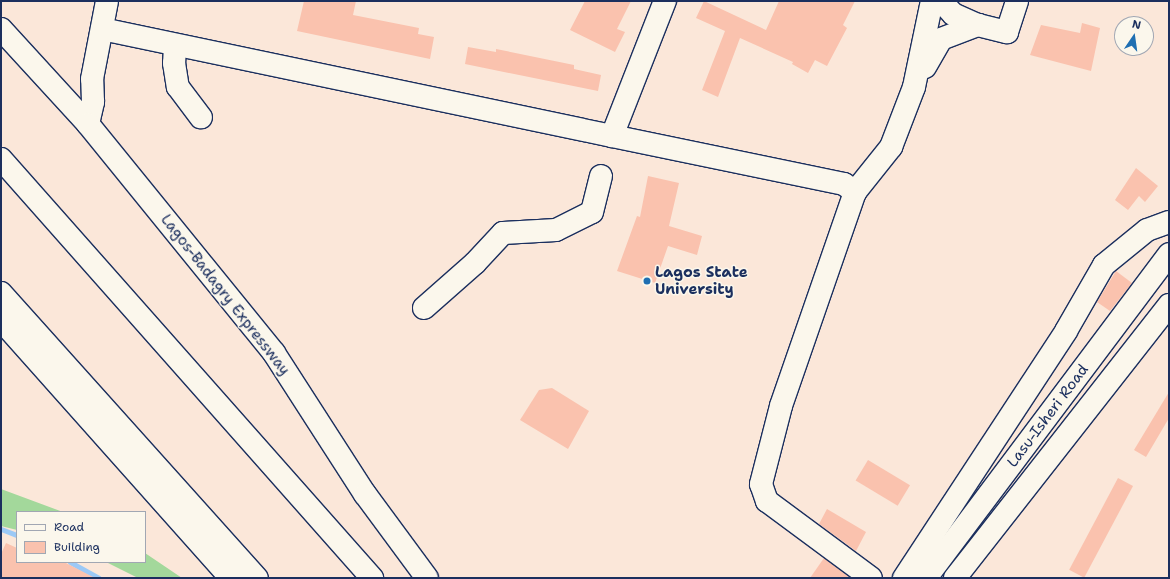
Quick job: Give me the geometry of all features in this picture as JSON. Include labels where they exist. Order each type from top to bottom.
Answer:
[{"type":"main road","points":[[88,124],[93,102],[92,79],[107,1]]},
{"type":"main road","points":[[612,136],[665,1]]},
{"type":"main road","points":[[914,87],[932,1]]},
{"type":"main road","points":[[941,1],[953,14],[978,25],[1007,32],[1017,1]]},
{"type":"main road","points":[[871,578],[767,501],[761,484],[781,406],[855,192],[891,147],[914,87],[941,39],[978,25]]},
{"type":"main road","name":"Lagos-Badagry Expressway","points":[[1,29],[88,124],[274,353],[365,494],[427,578]]},
{"type":"main road","points":[[102,29],[174,46],[844,184],[855,192]]},
{"type":"main road","points":[[174,46],[174,63],[178,87],[202,117]]},
{"type":"main road","points":[[1,159],[372,578]]},
{"type":"main road","points":[[424,308],[476,263],[503,232],[556,230],[592,212],[601,176]]},
{"type":"main road","points":[[904,578],[1066,331],[1104,265],[1147,230],[1169,222]]},
{"type":"main road","name":"Lasu-Isheri Road","points":[[926,578],[1169,254]]},
{"type":"main road","points":[[1151,278],[1169,292]]},
{"type":"main road","points":[[1,293],[257,578]]},
{"type":"main road","name":"Lasu-Isheri Road","points":[[955,578],[1169,305]]},
{"type":"main road","points":[[1,320],[231,578]]},
{"type":"green space","points":[[1,489],[60,511],[16,511],[16,530],[1,526]]},
{"type":"green space","points":[[146,554],[182,578],[138,578],[108,563],[146,563]]},
{"type":"building","points":[[304,1],[356,1],[353,15],[419,28],[418,34],[434,37],[430,59],[297,31]]},
{"type":"building","points":[[585,1],[631,1],[617,29],[625,32],[615,52],[570,30]]},
{"type":"building","points":[[704,1],[766,30],[779,1],[855,1],[843,25],[847,28],[827,66],[815,60],[808,73],[792,64],[793,62],[740,38],[718,97],[702,90],[725,31],[696,18]]},
{"type":"building","points":[[1082,23],[1100,28],[1091,71],[1030,55],[1041,25],[1080,33]]},
{"type":"building","points":[[468,47],[496,52],[496,49],[574,65],[574,69],[601,75],[598,91],[465,64]]},
{"type":"building","points":[[1136,168],[1158,186],[1145,202],[1139,196],[1128,210],[1115,200]]},
{"type":"building","points":[[648,176],[679,183],[669,226],[702,236],[697,255],[668,246],[655,283],[617,271],[637,216],[640,217]]},
{"type":"building","points":[[1116,271],[1132,283],[1110,311],[1097,302]]},
{"type":"building","points":[[552,388],[589,411],[568,449],[520,420],[539,390]]},
{"type":"building","points":[[1169,392],[1169,418],[1146,457],[1134,450]]},
{"type":"building","points":[[868,460],[910,485],[898,506],[856,481]]},
{"type":"building","points":[[1118,478],[1133,486],[1084,578],[1069,570]]},
{"type":"building","points":[[827,509],[866,532],[856,551],[819,524]]},
{"type":"building","points":[[6,543],[16,548],[16,563],[66,563],[95,578],[1,578],[1,554]]},
{"type":"building","points":[[824,558],[850,578],[810,578]]},
{"type":"waterway","points":[[1,529],[16,535]]},
{"type":"waterway","points":[[72,563],[99,578]]},
{"type":"place","name":"Lagos State University","points":[[647,281]]}]
